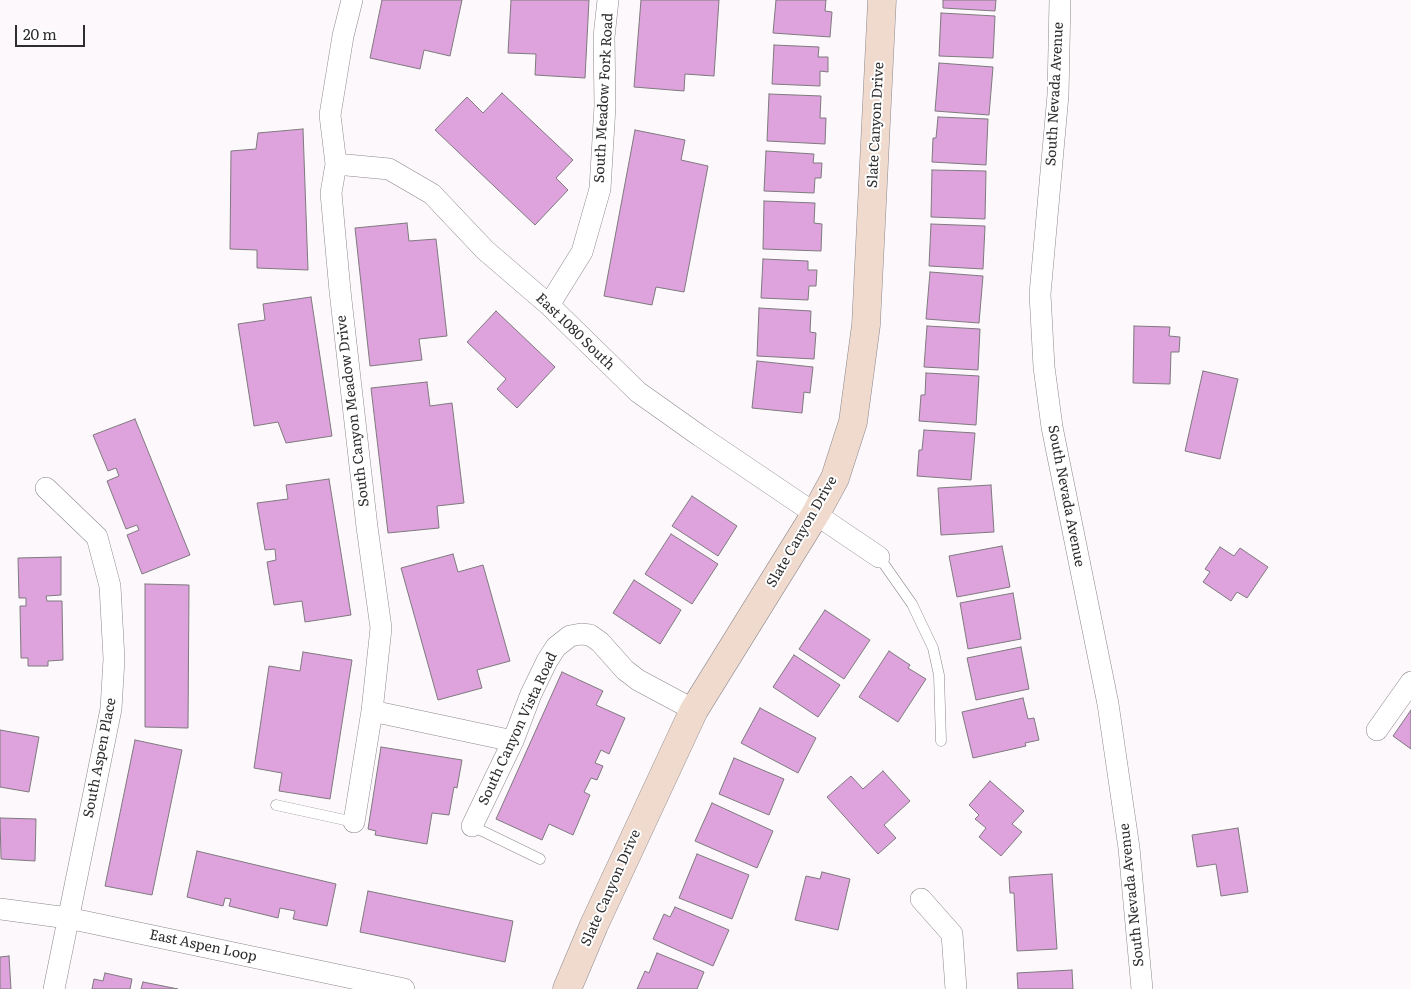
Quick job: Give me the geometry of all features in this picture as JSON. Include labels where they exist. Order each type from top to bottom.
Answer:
[{"type":"street","name":"South Canyon Meadow Drive","points":[[352,0],[343,36],[330,115],[336,164],[331,193],[366,527],[381,628],[372,711],[354,822]]},
{"type":"street","name":"South Meadow Fork Road","points":[[549,305],[582,252],[600,190],[605,106],[604,38],[608,0]]},
{"type":"street","name":"Slate Canyon Drive","points":[[567,989],[594,925],[694,710],[816,513],[835,478],[853,422],[866,325],[882,0]]},
{"type":"street","name":"South Nevada Avenue","points":[[1060,0],[1058,95],[1040,294],[1044,367],[1052,428],[1108,704],[1128,848],[1142,989]]},
{"type":"street","name":"East 1080 South","points":[[336,164],[389,169],[432,194],[485,250],[549,305],[638,392],[879,557]]},
{"type":"street","name":"South Aspen Place","points":[[46,488],[97,537],[110,586],[114,659],[111,709],[54,989]]},
{"type":"street","name":"South Canyon Vista Road","points":[[472,826],[513,741],[531,694],[547,661],[556,647],[570,636],[590,635],[600,642],[625,670],[638,680],[694,710]]},
{"type":"street","points":[[1377,730],[1411,682]]},
{"type":"street","points":[[372,711],[513,741]]},
{"type":"street","points":[[920,899],[952,934],[956,989]]},
{"type":"street","name":"East Aspen Loop","points":[[0,909],[68,918],[396,988]]},
{"type":"lane","points":[[879,557],[912,604],[933,648],[939,675],[941,741]]},
{"type":"lane","points":[[276,805],[354,822]]},
{"type":"lane","points":[[472,826],[540,859]]},
{"type":"building","points":[[382,0],[462,0],[450,56],[424,50],[420,69],[370,58]]},
{"type":"building","points":[[511,0],[589,0],[585,78],[535,75],[536,54],[508,53]]},
{"type":"building","points":[[641,0],[719,0],[714,76],[685,74],[684,91],[634,87]]},
{"type":"building","points":[[776,0],[826,0],[825,11],[832,12],[830,37],[773,33]]},
{"type":"building","points":[[943,0],[996,0],[995,11],[943,8]]},
{"type":"building","points":[[941,13],[995,16],[993,58],[939,56]]},
{"type":"building","points":[[774,45],[819,47],[818,57],[828,57],[828,72],[820,71],[820,86],[772,84]]},
{"type":"building","points":[[939,63],[993,67],[989,115],[935,111]]},
{"type":"building","points":[[502,93],[573,160],[556,178],[568,190],[535,225],[435,130],[467,97],[483,113]]},
{"type":"building","points":[[769,94],[821,96],[820,118],[826,118],[825,144],[767,141]]},
{"type":"building","points":[[938,117],[988,119],[986,165],[932,162],[933,138],[936,138]]},
{"type":"building","points":[[303,129],[308,270],[257,268],[257,250],[230,249],[231,151],[256,149],[258,133]]},
{"type":"building","points":[[635,130],[685,140],[681,160],[708,166],[684,292],[656,287],[652,305],[604,296]]},
{"type":"building","points":[[766,151],[814,154],[813,163],[822,163],[821,178],[815,178],[814,193],[764,191]]},
{"type":"building","points":[[932,170],[986,171],[985,219],[931,217]]},
{"type":"building","points":[[764,201],[815,203],[814,223],[822,224],[821,251],[763,249]]},
{"type":"building","points":[[407,223],[409,241],[436,239],[447,336],[419,339],[422,360],[370,366],[355,228]]},
{"type":"building","points":[[931,224],[985,226],[983,269],[929,266]]},
{"type":"building","points":[[763,259],[808,261],[808,270],[817,270],[816,286],[809,286],[808,300],[761,298]]},
{"type":"building","points":[[930,272],[983,276],[979,323],[926,319]]},
{"type":"building","points":[[311,297],[332,436],[286,443],[278,422],[254,426],[238,324],[265,320],[263,304]]},
{"type":"building","points":[[759,308],[811,311],[810,332],[816,333],[814,359],[757,356]]},
{"type":"building","points":[[496,311],[555,367],[517,408],[497,389],[506,379],[467,342]]},
{"type":"building","points":[[927,326],[980,329],[978,370],[924,367]]},
{"type":"building","points":[[1134,326],[1170,327],[1169,336],[1180,337],[1179,352],[1171,352],[1170,384],[1133,383]]},
{"type":"building","points":[[757,361],[813,367],[810,393],[804,392],[802,413],[752,408]]},
{"type":"building","points":[[1203,371],[1238,379],[1220,459],[1185,451]]},
{"type":"building","points":[[926,373],[979,376],[976,425],[919,421],[921,395],[925,395]]},
{"type":"building","points":[[427,382],[430,406],[452,403],[464,503],[437,506],[439,528],[388,533],[371,388]]},
{"type":"building","points":[[135,419],[190,555],[142,574],[127,535],[139,530],[137,525],[126,529],[107,481],[119,476],[116,468],[108,471],[93,435]]},
{"type":"building","points":[[924,430],[975,433],[971,480],[917,476],[919,450],[922,450]]},
{"type":"building","points":[[329,479],[351,615],[305,622],[302,601],[274,605],[267,562],[276,560],[275,549],[265,550],[257,503],[288,499],[286,485]]},
{"type":"building","points":[[991,485],[994,532],[941,535],[938,488]]},
{"type":"building","points":[[692,496],[737,526],[718,556],[672,526]]},
{"type":"building","points":[[671,534],[718,564],[692,604],[645,574]]},
{"type":"building","points":[[1002,546],[1010,587],[957,597],[949,556]]},
{"type":"building","points":[[1220,547],[1234,556],[1240,548],[1268,567],[1247,598],[1237,592],[1231,601],[1203,582],[1210,572],[1205,569]]},
{"type":"building","points":[[453,554],[458,572],[483,565],[510,661],[477,670],[482,688],[438,700],[401,568]]},
{"type":"building","points":[[61,557],[61,595],[46,596],[47,601],[62,601],[63,660],[48,661],[48,666],[28,666],[28,658],[21,658],[20,606],[26,606],[26,598],[19,598],[18,558]]},
{"type":"building","points":[[634,580],[681,610],[660,644],[613,613]]},
{"type":"building","points":[[145,584],[189,585],[188,728],[145,727]]},
{"type":"building","points":[[1013,593],[1021,639],[968,649],[960,603]]},
{"type":"building","points":[[825,610],[870,640],[844,679],[799,649]]},
{"type":"building","points":[[1021,647],[1029,689],[976,700],[967,658]]},
{"type":"building","points":[[889,651],[910,665],[908,668],[926,679],[898,722],[859,697]]},
{"type":"building","points":[[303,652],[352,660],[330,799],[279,791],[282,773],[254,768],[269,666],[300,671]]},
{"type":"building","points":[[794,655],[840,685],[818,717],[773,687]]},
{"type":"building","points":[[562,672],[603,691],[596,705],[625,718],[609,754],[601,750],[595,763],[603,766],[597,780],[591,778],[584,792],[590,795],[573,835],[549,824],[542,840],[496,819]]},
{"type":"building","points":[[1023,698],[1028,719],[1034,718],[1039,740],[1025,743],[1026,746],[973,758],[962,712]]},
{"type":"building","points":[[760,708],[816,738],[798,773],[741,743]]},
{"type":"building","points":[[1411,710],[1411,749],[1393,736]]},
{"type":"building","points":[[0,730],[39,737],[29,792],[0,787]]},
{"type":"building","points":[[135,740],[182,750],[152,895],[105,886]]},
{"type":"building","points":[[381,747],[462,760],[457,788],[454,787],[449,815],[432,813],[427,844],[375,835],[376,831],[368,829]]},
{"type":"building","points":[[734,758],[784,779],[769,815],[719,794]]},
{"type":"building","points":[[883,771],[910,801],[884,825],[896,838],[878,854],[827,797],[851,776],[863,789]]},
{"type":"building","points":[[990,781],[1024,811],[1012,824],[1022,832],[1001,856],[979,837],[986,828],[975,819],[979,815],[969,805]]},
{"type":"building","points":[[712,803],[773,831],[757,868],[695,841]]},
{"type":"building","points":[[0,818],[36,819],[35,861],[1,859]]},
{"type":"building","points":[[1238,828],[1248,892],[1221,896],[1216,864],[1197,867],[1192,835]]},
{"type":"building","points":[[197,851],[336,884],[327,926],[293,919],[295,911],[280,908],[278,918],[229,906],[231,899],[225,898],[223,906],[187,897]]},
{"type":"building","points":[[697,854],[749,875],[732,919],[679,898]]},
{"type":"building","points":[[822,872],[850,879],[838,930],[795,920],[806,876],[820,879]]},
{"type":"building","points":[[1052,874],[1057,949],[1017,951],[1014,893],[1010,893],[1009,877]]},
{"type":"building","points":[[368,891],[513,921],[505,962],[360,932]]},
{"type":"building","points":[[675,907],[729,930],[713,966],[653,939],[664,914],[670,917]]},
{"type":"building","points":[[657,953],[704,972],[697,989],[637,989],[645,971],[649,973]]},
{"type":"building","points":[[9,956],[11,989],[0,989],[0,957]]},
{"type":"building","points":[[1072,970],[1073,989],[1018,989],[1017,973]]},
{"type":"building","points":[[105,973],[132,979],[130,989],[92,989],[94,979],[103,981]]},
{"type":"building","points":[[143,982],[178,989],[141,989]]}]
